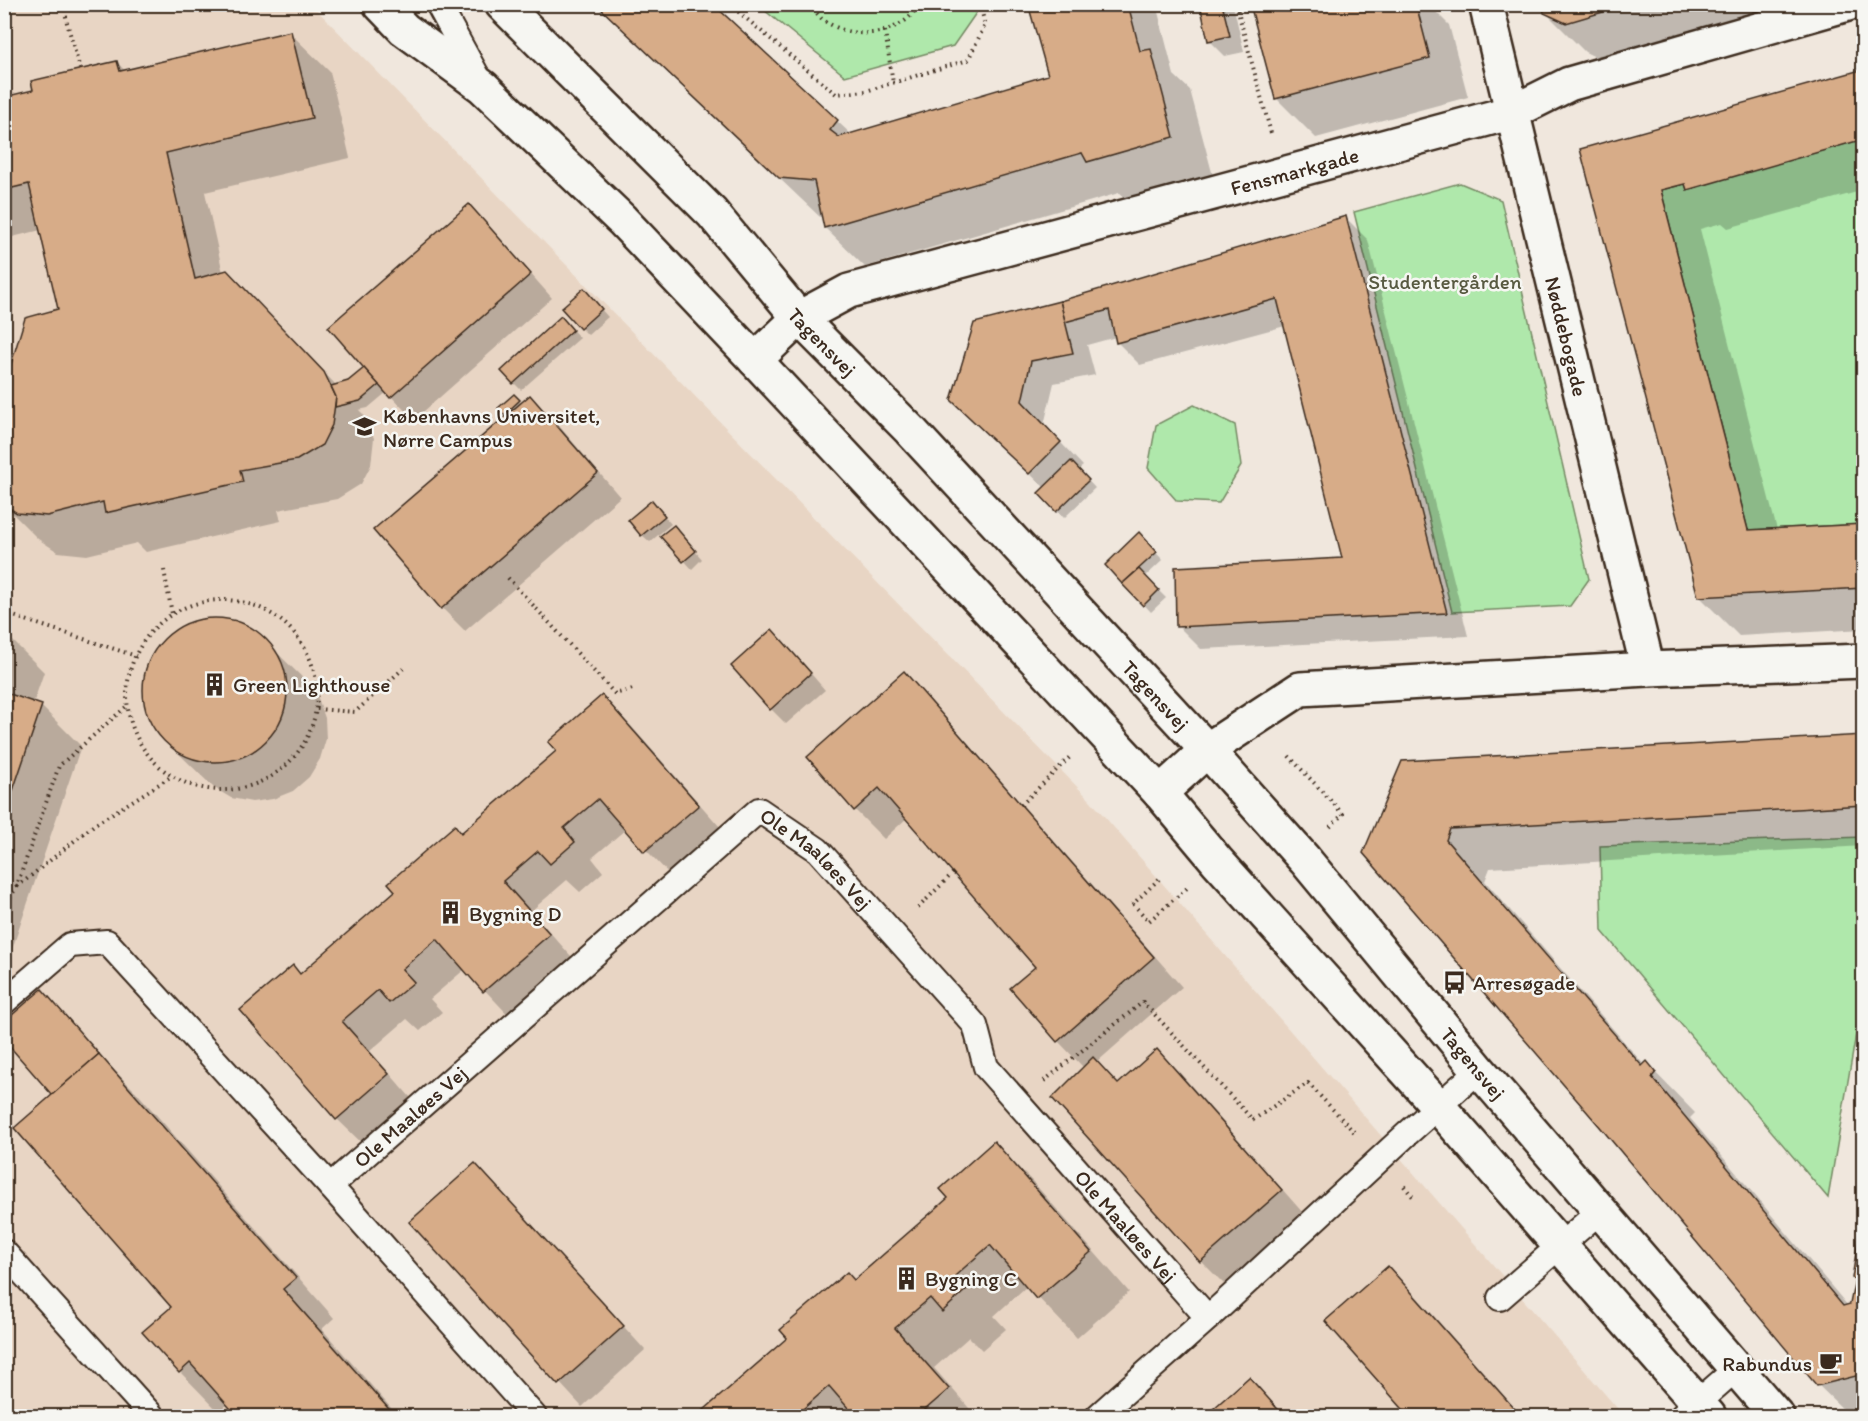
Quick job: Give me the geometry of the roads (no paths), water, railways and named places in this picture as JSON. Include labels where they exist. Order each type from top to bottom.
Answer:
[{"type":"street","points":[[381,4],[404,28],[483,87],[622,220],[1160,793],[1225,870],[1560,1245],[1696,1412]]},
{"type":"street","name":"Tagensvej","points":[[502,4],[712,213],[799,318],[910,430],[1207,750],[1305,860],[1479,1070],[1777,1416]]},
{"type":"street","name":"Nøddebogade","points":[[1486,4],[1648,669]]},
{"type":"street","name":"Fensmarkgade","points":[[755,360],[799,318],[849,291],[1513,112],[1569,84],[1848,4]]},
{"type":"street","points":[[1160,793],[1207,750],[1300,689],[1648,669],[1863,661]]},
{"type":"lane","points":[[438,4],[483,87]]},
{"type":"lane","name":"Ole Maaløes Vej","points":[[330,1186],[759,810],[818,850],[975,1025],[986,1067],[1208,1318]]},
{"type":"lane","points":[[4,1002],[70,945],[107,942],[330,1186],[534,1416]]},
{"type":"lane","points":[[1098,1416],[1479,1070]]},
{"type":"lane","points":[[1500,1298],[1601,1210]]},
{"type":"lane","points":[[4,1252],[152,1416]]},
{"type":"lane","points":[[1696,1412],[1737,1368]]},
{"type":"place","name":"Københavns Universitet, Nørre Campus","points":[[365,427]]},
{"type":"place","name":"Green Lighthouse","points":[[215,684]]},
{"type":"place","name":"Bygning D","points":[[451,913]]},
{"type":"place","name":"Arresøgade","points":[[1455,982]]},
{"type":"place","name":"Bygning C","points":[[907,1278]]},
{"type":"place","name":"Rabundus","points":[[1830,1363]]},
{"type":"park label","name":"Studentergården","points":[[1445,281]]}]
